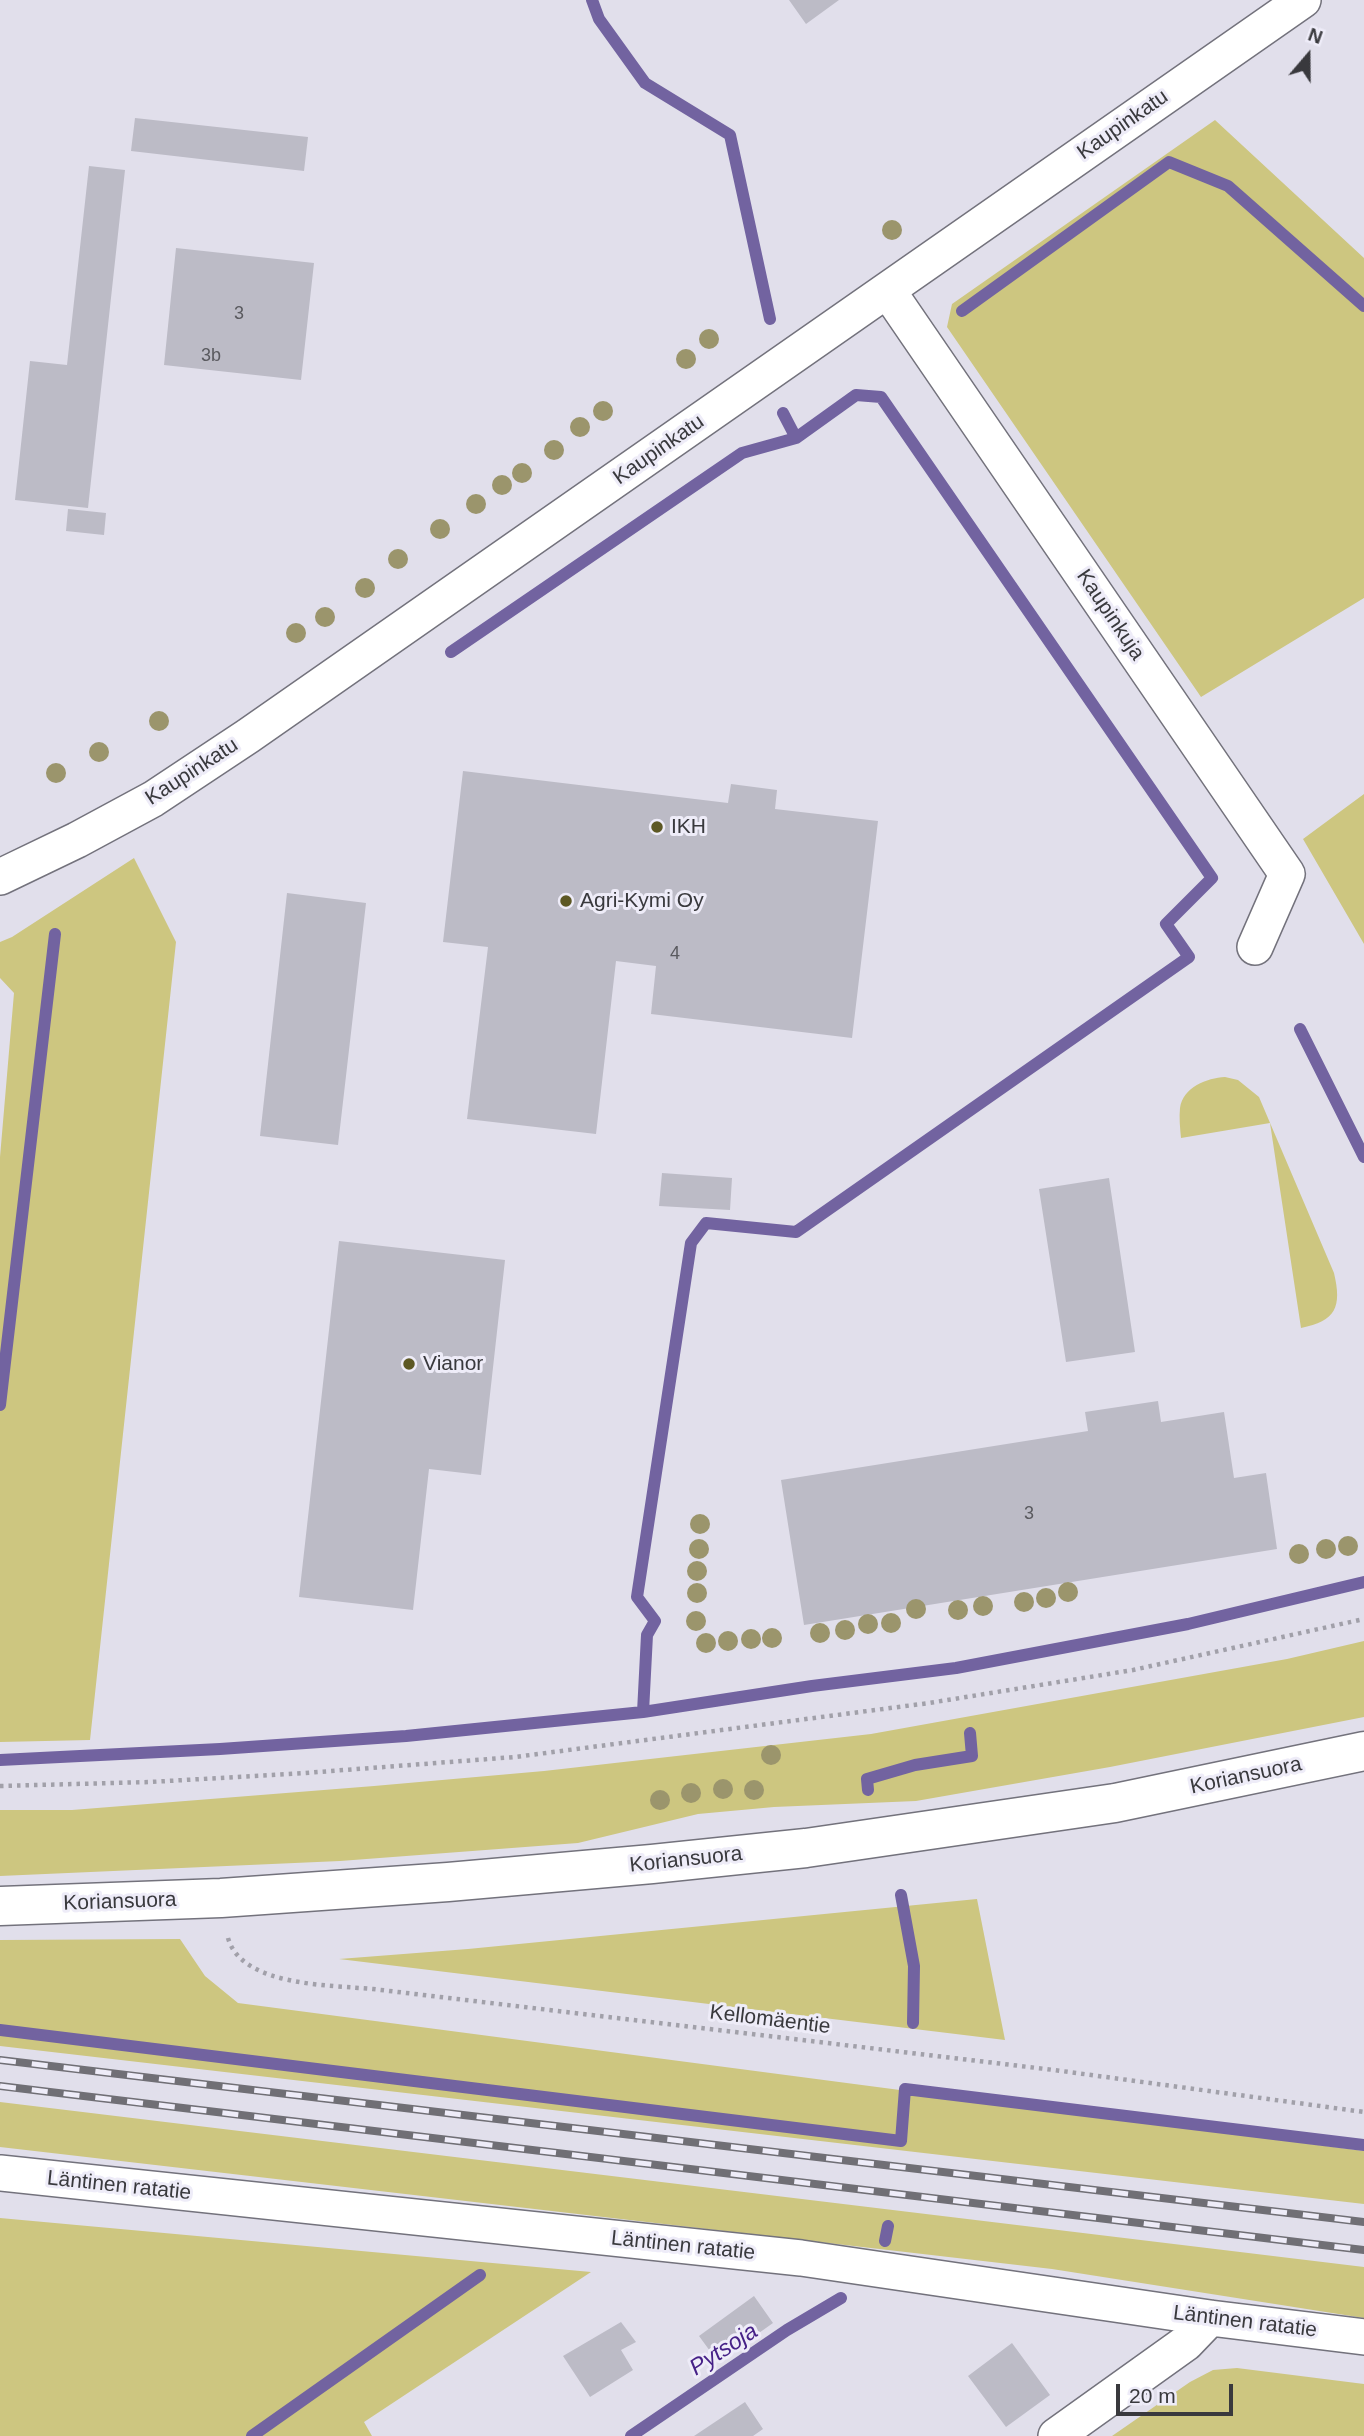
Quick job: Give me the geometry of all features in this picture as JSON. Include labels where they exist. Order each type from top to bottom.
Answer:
[{"type":"main road","name":"Koriansuora","points":[[0,1906],[221,1898],[447,1882],[806,1847],[1115,1803],[1364,1751]]},
{"type":"street","name":"Kaupinkatu","points":[[0,877],[77,840],[163,792],[260,728],[1303,0]]},
{"type":"street","name":"Kaupinkuja","points":[[888,291],[1287,874],[1255,947]]},
{"type":"street","name":"Läntinen ratatie","points":[[0,2173],[801,2258],[1210,2318],[1364,2337]]},
{"type":"street","points":[[1056,2436],[1186,2343],[1210,2318]]},
{"type":"path","points":[[0,1786],[163,1782],[514,1757],[929,1703],[1133,1670],[1364,1619]]},
{"type":"path","name":"Kellomäentie","points":[[221,1898],[229,1942],[245,1962],[270,1975],[300,1983],[373,1989],[998,2063],[1364,2112]]},
{"type":"shaded area","points":[[1215,120],[1364,258],[1364,598],[1201,697],[947,327],[952,304]]},
{"type":"shaded area","points":[[1364,794],[1364,944],[1303,839]]},
{"type":"shaded area","points":[[134,858],[176,942],[90,1740],[0,1742],[0,1157],[14,993],[0,978],[0,942],[12,937]]},
{"type":"shaded area","points":[[1225,1077],[1238,1080],[1259,1097],[1334,1273],[1337,1295],[1334,1311],[1313,1325],[1301,1328],[1270,1123],[1181,1138],[1180,1108],[1186,1094],[1197,1085]]},
{"type":"shaded area","points":[[1364,1641],[1364,1717],[1110,1767],[916,1801],[774,1807],[698,1814],[578,1843],[340,1861],[0,1876],[0,1810],[72,1810],[374,1786],[544,1771],[871,1734],[1287,1659]]},
{"type":"shaded area","points":[[977,1899],[1005,2040],[339,1959],[468,1949]]},
{"type":"shaded area","points":[[180,1939],[205,1976],[238,2003],[1364,2151],[1364,2204],[0,2046],[0,1940]]},
{"type":"shaded area","points":[[0,2102],[1364,2267],[1364,2318],[1052,2269],[0,2147]]},
{"type":"shaded area","points":[[0,2218],[591,2272],[364,2422],[372,2436],[0,2436]]},
{"type":"shaded area","points":[[1237,2368],[1364,2384],[1364,2436],[1112,2436],[1190,2382],[1213,2370]]},
{"type":"building","points":[[789,0],[839,0],[806,24]]},
{"type":"building","points":[[135,118],[308,137],[304,171],[131,151]]},
{"type":"building","points":[[89,166],[125,170],[88,508],[15,500],[30,361],[67,365]]},
{"type":"building","points":[[176,248],[314,263],[301,380],[164,365]]},
{"type":"building","points":[[68,509],[106,513],[104,535],[66,531]]},
{"type":"building","points":[[463,771],[728,803],[731,784],[777,790],[775,809],[878,821],[852,1038],[651,1014],[656,966],[616,961],[596,1134],[467,1119],[488,947],[443,942]]},
{"type":"building","points":[[287,893],[366,903],[338,1145],[260,1136]]},
{"type":"building","points":[[662,1173],[732,1178],[730,1210],[659,1206]]},
{"type":"building","points":[[1109,1178],[1135,1352],[1066,1362],[1039,1189]]},
{"type":"building","name":"Vianor","points":[[339,1241],[505,1260],[481,1475],[429,1469],[413,1610],[299,1597]]},
{"type":"building","points":[[1158,1401],[1161,1422],[1224,1412],[1234,1478],[1266,1473],[1277,1549],[804,1625],[781,1480],[1088,1431],[1085,1412]]},
{"type":"building","points":[[754,2296],[773,2323],[718,2362],[699,2336]]},
{"type":"building","points":[[621,2322],[636,2342],[621,2350],[633,2370],[590,2397],[563,2356]]},
{"type":"building","points":[[1012,2343],[1050,2395],[1006,2427],[968,2376]]},
{"type":"building","points":[[745,2402],[763,2429],[753,2436],[694,2436]]},
{"type":"waterway","points":[[592,0],[599,19],[645,83],[730,135],[770,319]]},
{"type":"waterway","points":[[962,311],[1169,162],[1228,186],[1364,306]]},
{"type":"waterway","points":[[451,652],[742,453],[796,438],[856,395],[881,397],[1212,878],[1166,924],[1189,957],[796,1232],[706,1223],[691,1243],[637,1597],[655,1621],[647,1635],[643,1712],[812,1686],[956,1668],[1188,1624],[1364,1582]]},
{"type":"waterway","points":[[783,413],[796,438]]},
{"type":"waterway","points":[[0,1405],[55,934]]},
{"type":"waterway","points":[[1300,1029],[1364,1157]]},
{"type":"waterway","points":[[0,1760],[406,1736],[643,1712]]},
{"type":"waterway","points":[[868,1790],[867,1779],[915,1765],[972,1756],[970,1733]]},
{"type":"waterway","points":[[901,1895],[914,1966],[913,2023]]},
{"type":"waterway","points":[[0,2030],[901,2141],[905,2089],[1364,2145]]},
{"type":"waterway","points":[[885,2241],[888,2226]]},
{"type":"waterway","points":[[252,2436],[480,2275]]},
{"type":"waterway","name":"Pytsoja","points":[[631,2436],[787,2330],[841,2298]]},
{"type":"railway","points":[[0,2060],[1364,2222]]},
{"type":"railway","points":[[0,2086],[1364,2250]]},
{"type":"place","name":"IKH","points":[[657,827]]},
{"type":"place","name":"Agri-Kymi Oy","points":[[566,901]]},
{"type":"place","name":"Vianor","points":[[409,1364]]}]
